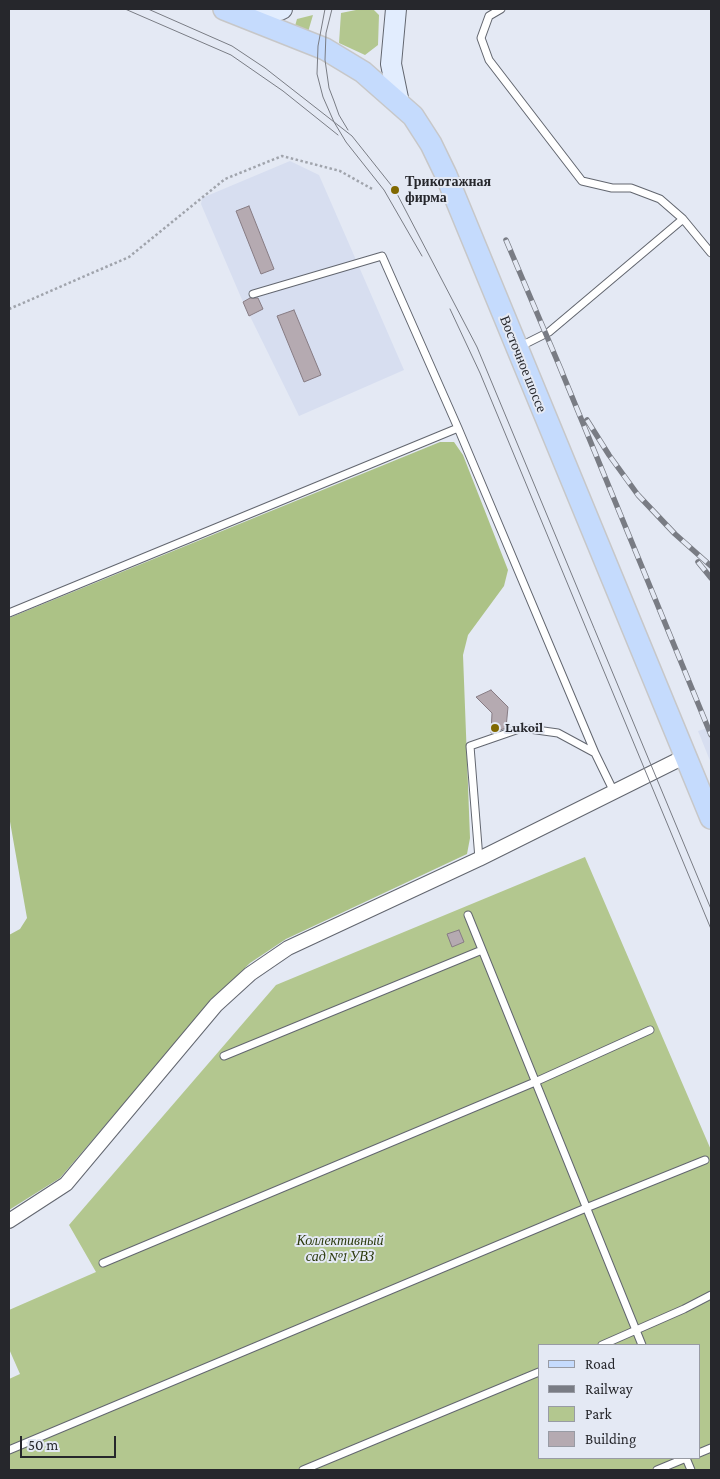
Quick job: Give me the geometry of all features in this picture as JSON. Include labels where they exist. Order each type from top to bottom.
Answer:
[{"type":"main road","name":"Восточное шоссе","points":[[224,9],[325,49],[362,72],[413,116],[431,144],[446,175],[516,349],[711,818]]},
{"type":"main road","points":[[248,18],[282,9]]},
{"type":"main road","points":[[396,9],[391,64],[399,103]]},
{"type":"street","points":[[9,1221],[66,1184],[216,1006],[250,974],[288,948],[479,859],[686,756]]},
{"type":"lane","points":[[501,9],[489,16],[481,38],[489,60],[582,180],[612,188],[631,188],[660,199],[683,219],[711,253]]},
{"type":"lane","points":[[516,349],[549,332],[683,219]]},
{"type":"lane","points":[[253,294],[382,256],[458,428],[595,753],[614,792]]},
{"type":"lane","points":[[9,613],[458,428]]},
{"type":"lane","points":[[479,859],[470,746],[522,728],[558,733],[595,753]]},
{"type":"lane","points":[[468,915],[642,1344]]},
{"type":"lane","points":[[224,1056],[482,950]]},
{"type":"lane","points":[[102,1262],[535,1082],[650,1030]]},
{"type":"lane","points":[[9,1450],[586,1208],[706,1160]]},
{"type":"lane","points":[[604,1344],[711,1295]]},
{"type":"lane","points":[[303,1470],[538,1372]]},
{"type":"lane","points":[[657,1470],[684,1459]]},
{"type":"path","points":[[9,309],[129,257],[225,179],[282,156],[340,171],[374,190]]},
{"type":"shaded area","points":[[290,161],[319,175],[404,370],[299,416],[243,302],[201,204],[202,198]]},
{"type":"shaded area","points":[[711,727],[711,763],[698,731]]},
{"type":"green space","points":[[373,9],[379,15],[378,45],[365,55],[339,43],[341,13]]},
{"type":"green space","points":[[313,15],[308,32],[295,26],[297,19]]},
{"type":"green space","points":[[440,442],[454,442],[463,455],[508,570],[504,586],[468,635],[463,655],[470,838],[467,854],[286,939],[250,963],[213,999],[60,1178],[9,1210],[9,935],[20,929],[27,918],[9,816],[9,618]]},
{"type":"green space","name":"Коллективный сад №1 УВЗ","points":[[585,857],[711,1150],[711,1470],[9,1470],[9,1379],[20,1374],[9,1349],[9,1310],[96,1272],[69,1225],[276,985]]},
{"type":"building","points":[[249,206],[274,269],[261,274],[236,211]]},
{"type":"building","points":[[250,298],[258,298],[263,309],[249,316],[243,302]]},
{"type":"building","points":[[294,310],[321,375],[304,382],[277,316]]},
{"type":"building","points":[[491,690],[508,707],[506,728],[491,733],[492,713],[476,697]]},
{"type":"building","points":[[459,930],[464,942],[452,947],[447,934]]},
{"type":"tram line","points":[[125,9],[231,55],[283,91],[338,135]]},
{"type":"tram line","points":[[148,9],[232,46],[265,68],[352,136],[395,190],[477,347],[711,909]]},
{"type":"tram line","points":[[325,9],[318,46],[317,74],[323,97],[334,122],[346,142],[384,190],[422,256]]},
{"type":"tram line","points":[[332,9],[326,33],[325,60],[329,88],[339,115],[348,130]]},
{"type":"tram line","points":[[450,309],[480,373],[711,929]]},
{"type":"railway","points":[[506,240],[562,372]]},
{"type":"railway","points":[[559,365],[711,735]]},
{"type":"railway","points":[[587,420],[638,495],[675,534],[711,566]]},
{"type":"railway","points":[[698,562],[711,578]]},
{"type":"place","name":"Трикотажная фирма","points":[[395,190]]},
{"type":"place","name":"Lukoil","points":[[495,728]]}]
